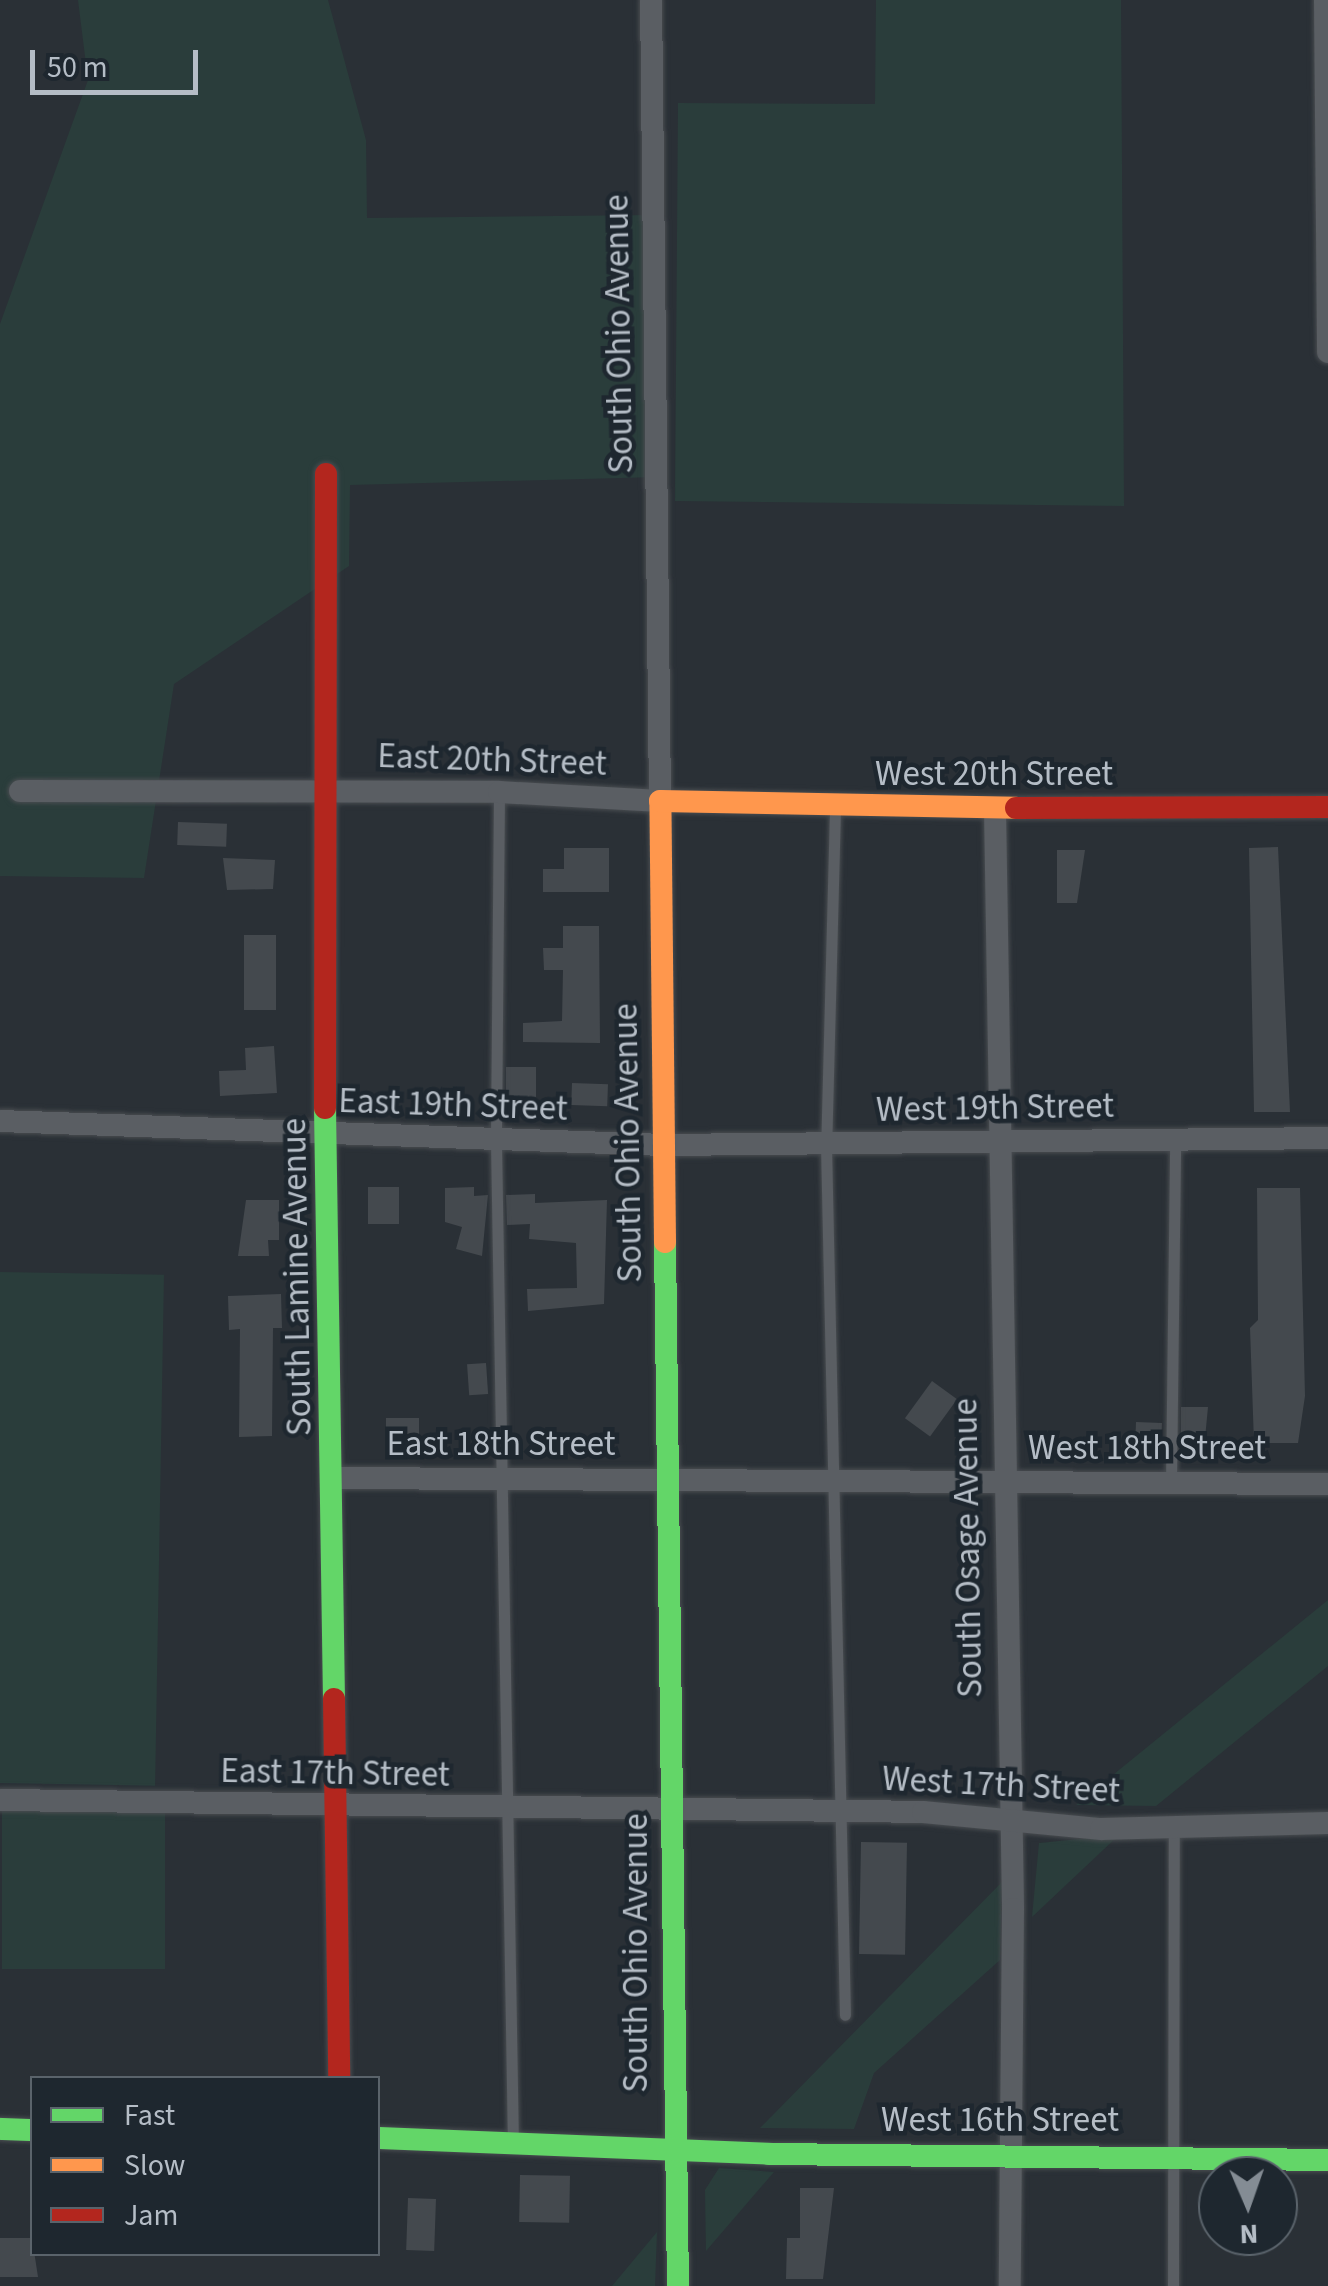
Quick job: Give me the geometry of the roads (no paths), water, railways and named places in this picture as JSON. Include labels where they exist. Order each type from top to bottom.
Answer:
[{"type":"street","name":"South Ohio Avenue","points":[[650,0],[672,2148],[678,2286]]},
{"type":"street","points":[[1325,0],[1328,352]]},
{"type":"street","name":"South Lamine Avenue","points":[[326,474],[322,791],[336,1478],[339,2076]]},
{"type":"street","name":"East 20th Street","points":[[20,791],[499,792],[660,801]]},
{"type":"street","name":"West 20th Street","points":[[660,801],[835,809],[1328,808]]},
{"type":"street","name":"South Osage Avenue","points":[[995,809],[1010,2286]]},
{"type":"street","name":"East 19th Street","points":[[0,1121],[329,1136],[664,1145]]},
{"type":"street","name":"West 19th Street","points":[[664,1145],[1328,1138]]},
{"type":"street","name":"East 18th Street","points":[[336,1478],[666,1480]]},
{"type":"street","name":"West 18th Street","points":[[666,1480],[1328,1484]]},
{"type":"street","name":"East 17th Street","points":[[0,1800],[336,1810],[670,1811]]},
{"type":"street","name":"West 17th Street","points":[[670,1811],[840,1811],[1006,1822],[1174,1827],[1328,1823]]},
{"type":"street","points":[[0,2129],[30,2130]]},
{"type":"street","name":"West 16th Street","points":[[380,2138],[672,2148],[1328,2160]]},
{"type":"lane","points":[[499,792],[496,1142],[514,2142]]},
{"type":"lane","points":[[835,809],[826,1145],[845,2015]]},
{"type":"lane","points":[[1170,1483],[1175,1140]]},
{"type":"lane","points":[[1173,2286],[1174,1827]]}]
